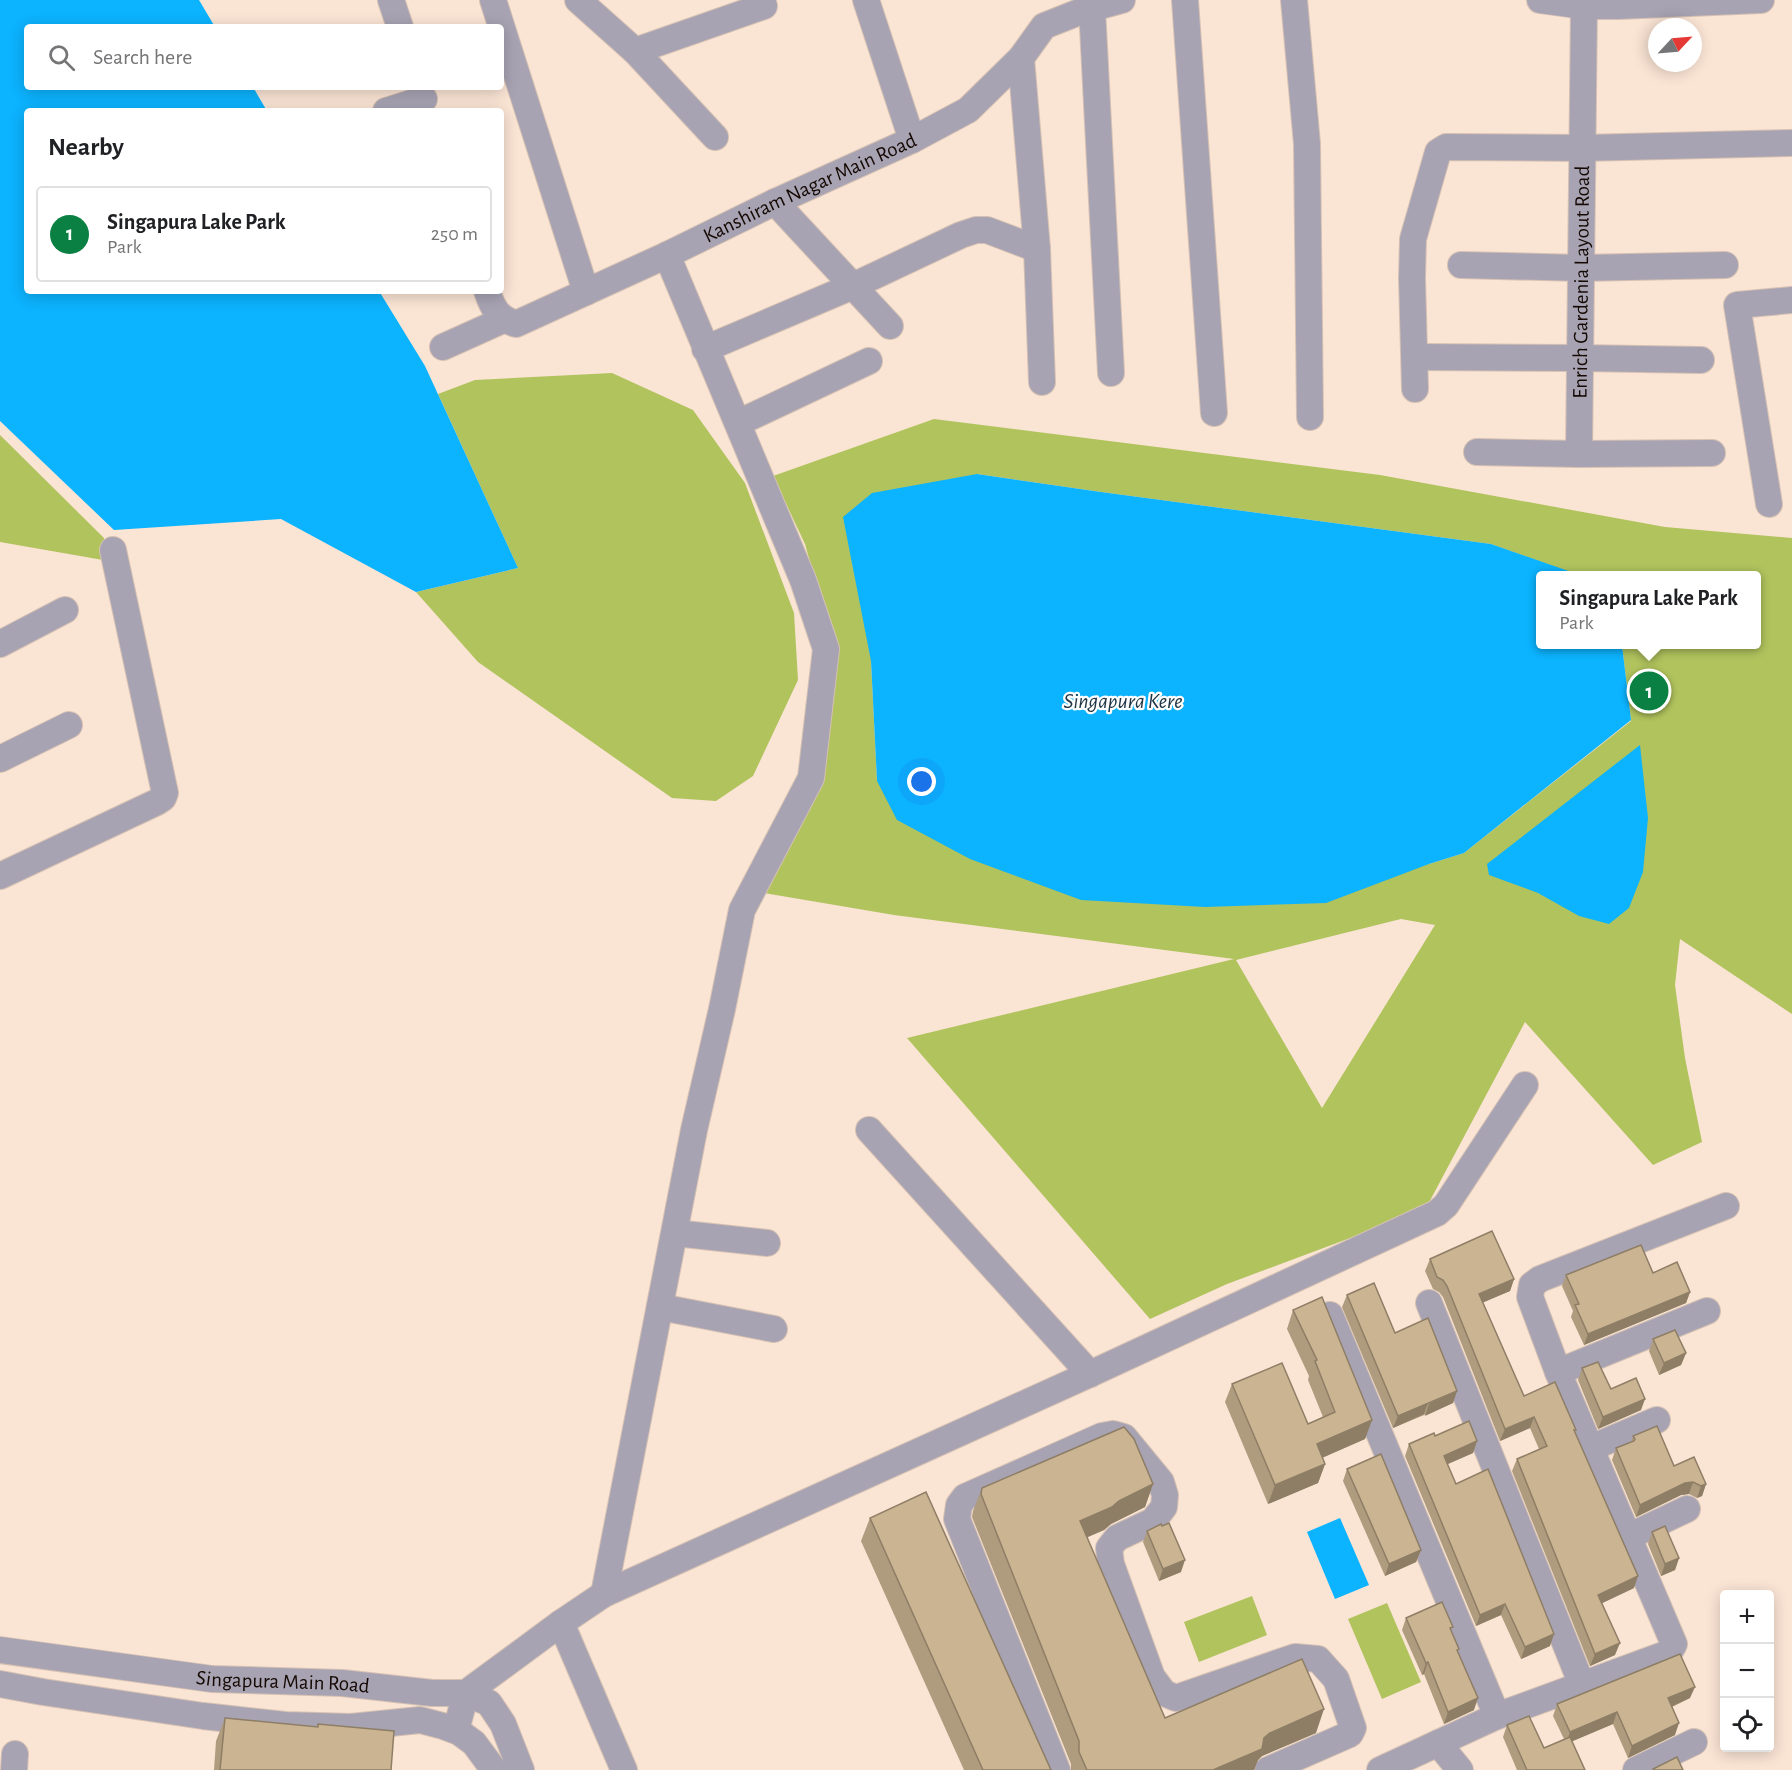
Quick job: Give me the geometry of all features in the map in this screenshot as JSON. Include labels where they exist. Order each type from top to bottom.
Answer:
[{"type":"street","points":[[391,0],[399,24]]},
{"type":"street","points":[[493,0],[501,24]]},
{"type":"street","points":[[578,0],[635,51],[715,137]]},
{"type":"street","points":[[866,0],[912,140]]},
{"type":"street","name":"Kanshiram Nagar Main Road","points":[[443,347],[503,320],[516,324],[912,140],[968,110],[1021,58],[1044,26],[1092,8],[1122,0]]},
{"type":"street","points":[[1185,0],[1214,413]]},
{"type":"street","points":[[1294,0],[1307,144],[1310,417]]},
{"type":"street","points":[[1539,0],[1584,6],[1617,3],[1761,0]]},
{"type":"street","points":[[635,51],[764,6]]},
{"type":"street","name":"Enrich Gardenia Layout Road","points":[[1579,454],[1584,6]]},
{"type":"street","points":[[1092,8],[1111,373]]},
{"type":"street","points":[[504,35],[586,292]]},
{"type":"street","points":[[1021,58],[1036,249],[1042,382]]},
{"type":"street","points":[[396,108],[424,99]]},
{"type":"street","points":[[1415,389],[1413,239],[1438,152],[1446,147],[1582,148],[1792,143]]},
{"type":"street","points":[[775,202],[891,326]]},
{"type":"street","points":[[705,349],[853,286],[976,230],[987,230],[1036,249]]},
{"type":"street","points":[[604,1594],[694,1130],[742,910],[811,777],[826,649],[803,580],[667,255]]},
{"type":"street","points":[[1461,265],[1581,268],[1725,265]]},
{"type":"street","points":[[488,294],[491,304],[503,320]]},
{"type":"street","points":[[1769,504],[1737,304],[1792,300]]},
{"type":"street","points":[[1415,357],[1701,360]]},
{"type":"street","points":[[738,423],[869,361]]},
{"type":"street","points":[[1477,452],[1712,453]]},
{"type":"street","points":[[0,876],[158,802],[165,793],[113,550]]},
{"type":"street","points":[[0,644],[65,610]]},
{"type":"street","points":[[0,759],[69,725]]},
{"type":"street","points":[[456,1731],[466,1693],[604,1594],[1090,1374],[1443,1210],[1524,1085]]},
{"type":"street","points":[[869,1130],[1090,1374]]},
{"type":"street","points":[[1380,1770],[1497,1716],[1669,1653],[1674,1644],[1558,1372],[1530,1297],[1532,1285],[1540,1279],[1726,1206]]},
{"type":"street","points":[[675,1233],[766,1243]]},
{"type":"street","points":[[1429,1303],[1582,1685]]},
{"type":"street","points":[[660,1307],[774,1329]]},
{"type":"street","points":[[1558,1372],[1707,1311]]},
{"type":"street","points":[[1330,1315],[1497,1716]]},
{"type":"street","points":[[1591,1448],[1657,1420]]},
{"type":"street","points":[[1057,1770],[957,1519],[959,1505],[965,1497],[1076,1447],[1113,1434],[1124,1437],[1161,1482],[1165,1495],[1164,1507],[1153,1521],[1117,1538],[1109,1548],[1111,1564],[1152,1677],[1164,1693],[1176,1698],[1295,1657],[1318,1659],[1336,1679],[1353,1728],[1350,1734],[1309,1762],[1271,1769]]},
{"type":"street","points":[[1628,1538],[1687,1509]]},
{"type":"street","points":[[561,1623],[624,1770]]},
{"type":"street","name":"Singapura Main Road","points":[[0,1650],[212,1679],[342,1683],[432,1694],[466,1693]]},
{"type":"street","name":"Singapura Main Road","points":[[0,1684],[202,1716],[273,1724],[351,1727],[420,1720],[456,1731],[474,1743],[494,1770]]},
{"type":"street","points":[[466,1693],[489,1703],[503,1724],[521,1770]]},
{"type":"street","points":[[1636,1770],[1694,1742]]},
{"type":"street","points":[[1438,1743],[1460,1770]]},
{"type":"green space","points":[[612,373],[693,410],[745,483],[794,613],[798,680],[753,776],[716,801],[672,798],[478,662],[416,592],[518,568],[438,394],[475,380]]},
{"type":"green space","points":[[934,419],[1380,475],[1665,527],[1792,538],[1792,1014],[1680,939],[1675,985],[1685,1058],[1702,1142],[1653,1165],[1525,1022],[1425,1210],[1227,1284],[1150,1319],[907,1038],[1234,959],[894,915],[764,893],[826,756],[834,650],[805,544],[773,476]],"holes":[[[977,474],[1491,544],[1566,571],[1761,571],[1761,649],[1622,649],[1631,721],[1464,853],[1429,864],[877,781],[871,661]],[[1401,919],[1435,925],[1322,1108],[1236,960]]]},
{"type":"green space","points":[[0,435],[104,538],[103,560],[0,542]]},
{"type":"green space","points":[[1252,1596],[1267,1635],[1199,1662],[1184,1622]]},
{"type":"green space","points":[[1387,1603],[1421,1682],[1382,1699],[1348,1619]]},
{"type":"water","points":[[0,0],[199,0],[213,24],[24,24],[24,90],[255,90],[265,108],[24,108],[24,294],[381,294],[425,366],[518,568],[416,592],[281,519],[114,530],[0,421]]},
{"type":"water","name":"Singapura Kere","points":[[977,474],[1491,544],[1569,571],[1536,571],[1536,649],[1622,649],[1631,720],[1464,853],[1326,903],[1205,907],[1081,900],[970,859],[897,820],[877,781],[871,661],[843,517],[872,493]]},
{"type":"water","points":[[1640,745],[1648,818],[1643,872],[1629,908],[1609,924],[1579,916],[1538,893],[1489,875],[1487,864]]},
{"type":"water","points":[[1340,1518],[1369,1585],[1335,1599],[1307,1532]]},
{"type":"building","points":[[1492,1231],[1514,1279],[1479,1294],[1524,1396],[1555,1382],[1638,1576],[1598,1595],[1620,1643],[1595,1654],[1517,1459],[1547,1446],[1534,1417],[1505,1429],[1447,1286],[1437,1277],[1430,1259]]},
{"type":"building","points":[[1641,1245],[1653,1273],[1677,1262],[1690,1292],[1588,1334],[1575,1305],[1579,1304],[1566,1275]]},
{"type":"building","points":[[1374,1283],[1395,1333],[1428,1318],[1457,1391],[1398,1416],[1347,1295]]},
{"type":"building","points":[[1322,1297],[1372,1420],[1317,1444],[1325,1464],[1275,1485],[1232,1384],[1282,1363],[1308,1424],[1335,1412],[1315,1361],[1317,1360],[1293,1310]]},
{"type":"building","points":[[1675,1330],[1686,1353],[1664,1363],[1653,1339]]},
{"type":"building","points":[[1598,1362],[1611,1389],[1636,1378],[1645,1399],[1603,1417],[1582,1368]]},
{"type":"building","points":[[1469,1421],[1477,1441],[1444,1456],[1456,1484],[1488,1469],[1554,1634],[1525,1647],[1505,1604],[1480,1615],[1409,1444],[1434,1433],[1435,1436]]},
{"type":"building","points":[[1657,1426],[1674,1466],[1694,1457],[1706,1484],[1701,1486],[1693,1482],[1685,1483],[1640,1505],[1616,1448],[1634,1441],[1633,1436]]},
{"type":"building","points":[[1124,1427],[1134,1439],[1153,1484],[1119,1501],[1112,1507],[1080,1521],[1165,1718],[1302,1659],[1324,1709],[1270,1733],[1264,1738],[1262,1749],[1213,1770],[1087,1770],[1079,1752],[1079,1741],[981,1494],[982,1488]]},
{"type":"building","points":[[1381,1454],[1421,1550],[1389,1564],[1347,1469]]},
{"type":"building","points":[[926,1492],[1051,1770],[983,1770],[870,1518]]},
{"type":"building","points":[[1169,1523],[1185,1560],[1163,1569],[1147,1531]]},
{"type":"building","points":[[1665,1526],[1679,1558],[1665,1564],[1652,1532]]},
{"type":"building","points":[[1442,1602],[1453,1627],[1450,1628],[1459,1649],[1457,1650],[1478,1698],[1448,1712],[1428,1662],[1426,1663],[1406,1618]]},
{"type":"building","points":[[1680,1654],[1695,1687],[1668,1698],[1679,1723],[1632,1746],[1617,1712],[1570,1732],[1557,1704]]},
{"type":"building","points":[[1529,1716],[1544,1748],[1570,1737],[1585,1770],[1527,1770],[1507,1725]]},
{"type":"building","points":[[225,1718],[318,1727],[318,1724],[394,1731],[391,1770],[220,1770]]},
{"type":"building","points":[[1677,1757],[1683,1770],[1653,1769]]},
{"type":"place","name":"Singapura Lake Park","points":[[1649,691]]}]
